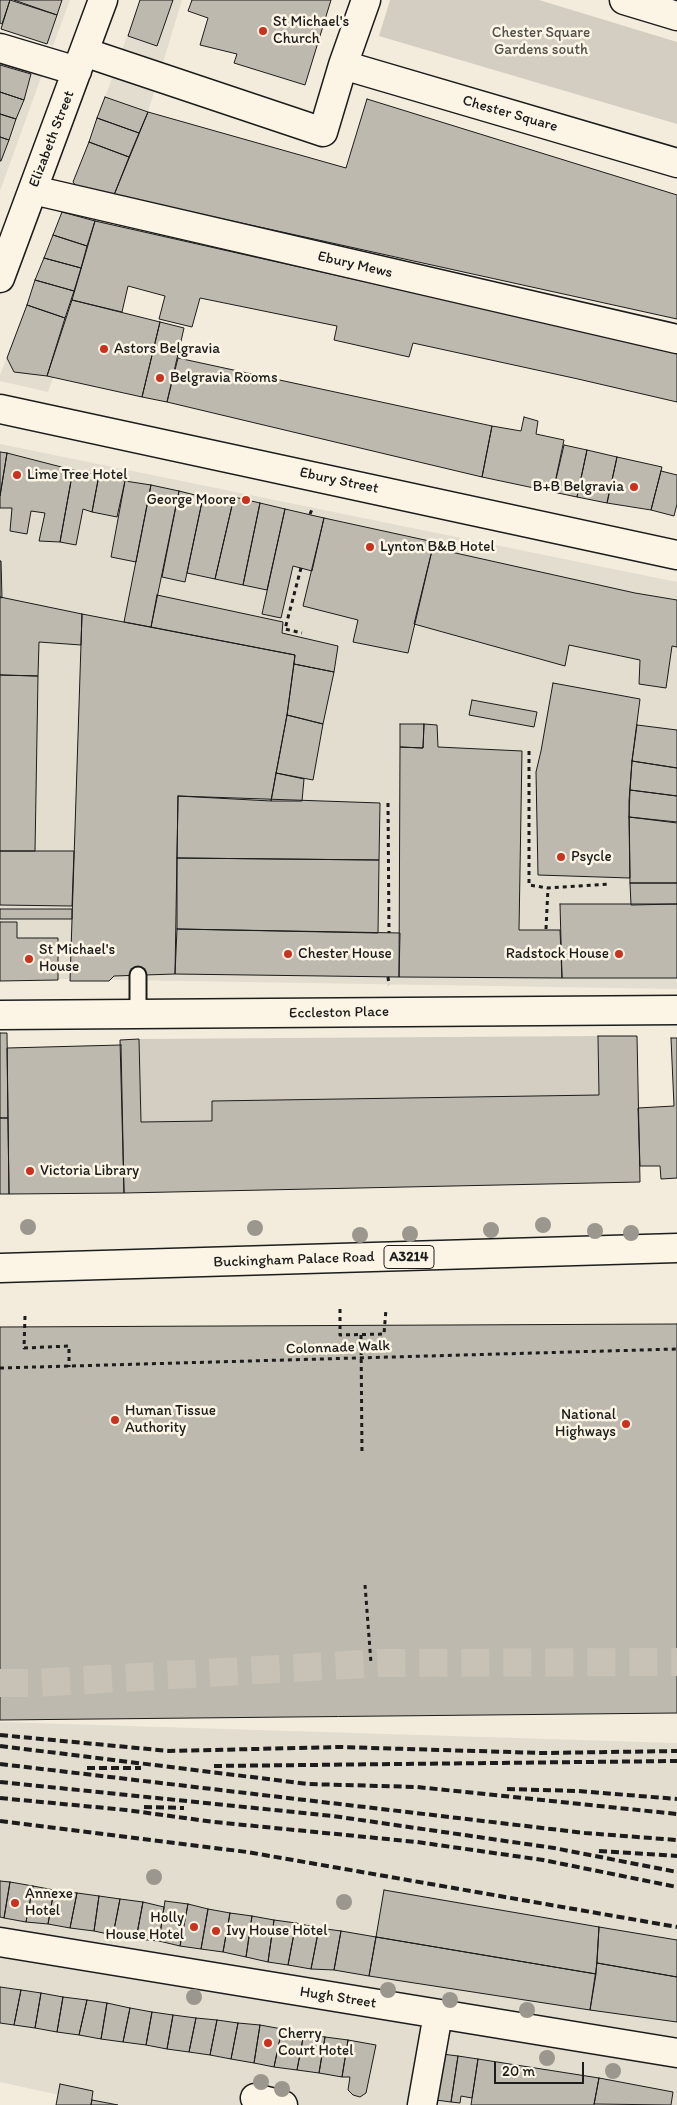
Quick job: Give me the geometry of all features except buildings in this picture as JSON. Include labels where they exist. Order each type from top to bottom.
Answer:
[{"type":"street","name":"Elizabeth Street","points":[[0,278],[104,0]]},
{"type":"street","points":[[0,48],[80,62],[323,132],[343,65],[366,0]]},
{"type":"street","points":[[624,0],[677,16]]},
{"type":"street","name":"Chester Square","points":[[343,65],[677,163]]},
{"type":"street","name":"Ebury Mews","points":[[33,190],[677,339]]},
{"type":"street","name":"Ebury Street","points":[[0,409],[677,555]]},
{"type":"street","name":"Eccleston Place","points":[[0,1015],[677,1010]]},
{"type":"street","name":"Buckingham Palace Road","points":[[0,1268],[677,1248]]},
{"type":"street","name":"Hugh Street","points":[[0,1942],[677,2053]]},
{"type":"street","points":[[422,2105],[438,2014]]},
{"type":"street","points":[[255,2098],[282,2105]]},
{"type":"lane","points":[[138,975],[138,1015]]},
{"type":"path","points":[[301,568],[285,629],[302,633]]},
{"type":"path","points":[[529,751],[529,885],[548,888],[610,884]]},
{"type":"path","points":[[388,803],[389,933]]},
{"type":"path","points":[[546,929],[548,888]]},
{"type":"path","points":[[340,1309],[340,1335],[384,1334],[386,1310]]},
{"type":"path","points":[[24,1316],[24,1348],[69,1346],[69,1367]]},
{"type":"path","points":[[361,1335],[362,1455]]},
{"type":"path","name":"Colonnade Walk","points":[[0,1368],[677,1349]]},
{"type":"path","points":[[365,1585],[371,1663]]},
{"type":"shaded area","points":[[0,0],[70,0],[53,46],[0,29]]},
{"type":"shaded area","points":[[140,0],[182,0],[148,112],[48,392],[0,381],[0,375],[89,142]]},
{"type":"shaded area","points":[[0,60],[43,72],[0,191]]},
{"type":"shaded area","points":[[0,444],[677,582],[677,989],[0,978]]},
{"type":"shaded area","points":[[0,1722],[677,1743],[677,2105],[105,2105],[0,2082]]},
{"type":"green space","name":"Chester Square Gardens south","points":[[390,0],[539,0],[677,42],[677,124],[379,36]]},
{"type":"green space","points":[[598,1036],[599,1095],[212,1121],[141,1122],[139,1039]]},
{"type":"tunnel","points":[[0,1683],[35,1683],[380,1663],[677,1662]]},
{"type":"railway","points":[[0,1735],[169,1751],[340,1747],[543,1753],[677,1751]]},
{"type":"railway","points":[[0,1746],[308,1784],[417,1787],[677,1814]]},
{"type":"railway","points":[[214,1766],[677,1761]]},
{"type":"railway","points":[[0,1764],[585,1833],[677,1840]]},
{"type":"railway","points":[[87,1768],[141,1768]]},
{"type":"railway","points":[[0,1782],[333,1816],[554,1848],[677,1872]]},
{"type":"railway","points":[[507,1789],[578,1791],[677,1799]]},
{"type":"railway","points":[[0,1798],[417,1842],[543,1860],[677,1887]]},
{"type":"railway","points":[[144,1807],[184,1808]]},
{"type":"railway","points":[[0,1821],[247,1852],[677,1927]]},
{"type":"railway","points":[[599,1851],[677,1856]]},
{"type":"place","name":"St Michael's Church","points":[[263,31]]},
{"type":"place","name":"Astors Belgravia","points":[[104,349]]},
{"type":"place","name":"Belgravia Rooms","points":[[160,378]]},
{"type":"place","name":"Lime Tree Hotel","points":[[17,475]]},
{"type":"place","name":"B+B Belgravia","points":[[634,487]]},
{"type":"place","name":"George Moore","points":[[246,500]]},
{"type":"place","name":"Lynton B&B Hotel","points":[[370,547]]},
{"type":"place","name":"Psycle","points":[[561,857]]},
{"type":"place","name":"Chester House","points":[[288,954]]},
{"type":"place","name":"Radstock House","points":[[619,954]]},
{"type":"place","name":"St Michael's House","points":[[29,959]]},
{"type":"place","name":"Victoria Library","points":[[30,1171]]},
{"type":"place","name":"Human Tissue Authority","points":[[115,1420]]},
{"type":"place","name":"National Highways","points":[[626,1424]]},
{"type":"place","name":"Annexe Hotel","points":[[15,1903]]},
{"type":"place","name":"Holly House Hotel","points":[[194,1927]]},
{"type":"place","name":"Ivy House Hotel","points":[[216,1931]]},
{"type":"place","name":"Cherry Court Hotel","points":[[268,2043]]}]
